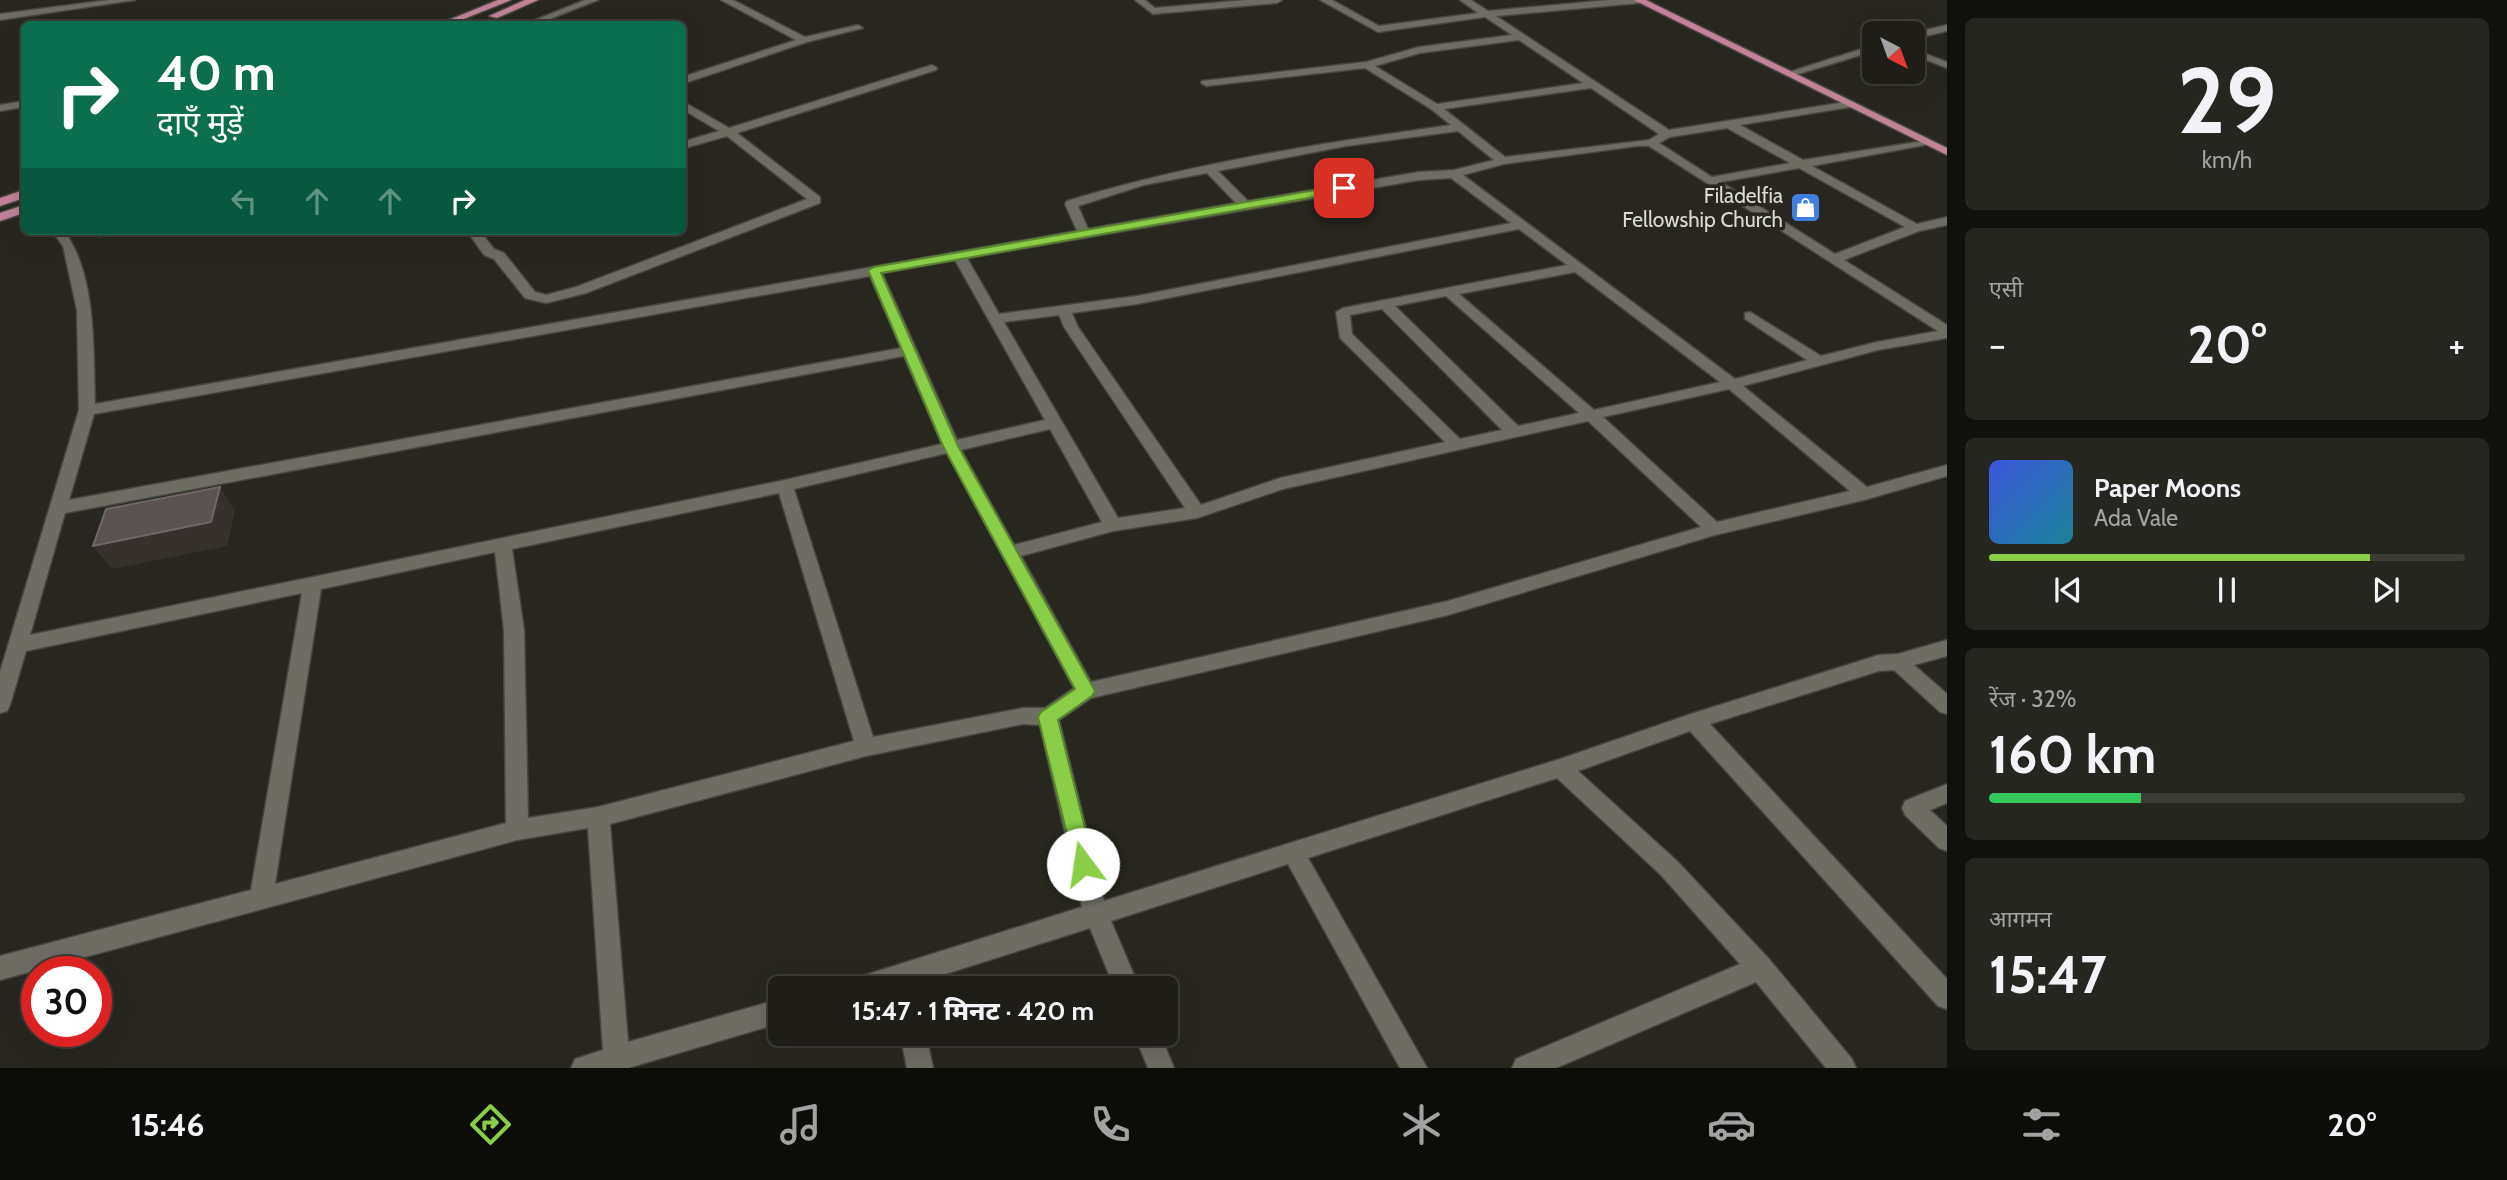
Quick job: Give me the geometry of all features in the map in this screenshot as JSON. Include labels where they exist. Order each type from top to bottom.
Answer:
[{"type":"main road","points":[[452,21],[506,0]]},
{"type":"main road","points":[[480,21],[533,0]]},
{"type":"main road","points":[[1639,0],[1947,152]]},
{"type":"main road","points":[[0,202],[21,195]]},
{"type":"main road","points":[[0,217],[21,210]]},
{"type":"street","points":[[0,17],[130,0]]},
{"type":"street","points":[[539,21],[593,0]]},
{"type":"street","points":[[726,0],[804,40]]},
{"type":"street","points":[[1140,0],[1153,11],[1277,0]]},
{"type":"street","points":[[1325,0],[1378,29],[1489,14],[1639,0]]},
{"type":"street","points":[[1465,0],[1667,134]]},
{"type":"street","points":[[555,16],[563,21]]},
{"type":"street","points":[[686,80],[804,40],[858,28]]},
{"type":"street","points":[[1925,33],[1946,29]]},
{"type":"street","points":[[1206,83],[1367,65],[1419,50],[1523,37]]},
{"type":"street","points":[[1788,74],[1862,52]]},
{"type":"street","points":[[1925,57],[1947,65]]},
{"type":"street","points":[[1367,65],[1435,107],[1503,161]]},
{"type":"street","points":[[686,145],[932,68]]},
{"type":"street","points":[[1435,107],[1593,85]]},
{"type":"street","points":[[0,108],[21,104]]},
{"type":"street","points":[[87,410],[1245,205],[1419,176],[1454,174],[1503,161],[1651,143],[1667,134],[1851,104]]},
{"type":"street","points":[[476,235],[489,252],[499,256],[530,295],[545,299],[581,290],[816,201],[729,132],[686,106]]},
{"type":"street","points":[[1731,125],[1915,228]]},
{"type":"street","points":[[1084,233],[1071,204],[1142,182],[1346,143],[1462,127]]},
{"type":"street","points":[[1707,181],[1925,142]]},
{"type":"street","points":[[1651,143],[1947,332]]},
{"type":"street","points":[[1210,169],[1245,205]]},
{"type":"street","points":[[1454,174],[1732,384],[1864,494]]},
{"type":"street","points":[[1834,259],[1915,228],[1947,221]]},
{"type":"street","points":[[995,319],[1282,273],[1521,225]]},
{"type":"street","points":[[0,705],[87,410],[84,310],[69,246],[61,235]]},
{"type":"street","points":[[960,256],[1113,525]]},
{"type":"street","points":[[1455,443],[1345,335],[1343,312],[1579,267]]},
{"type":"street","points":[[874,270],[907,351],[951,446],[1086,691]]},
{"type":"street","points":[[1450,293],[1590,414],[1714,529]]},
{"type":"street","points":[[1385,304],[1514,432]]},
{"type":"street","points":[[1064,310],[1071,327],[1197,512]]},
{"type":"street","points":[[1750,316],[1819,361]]},
{"type":"street","points":[[1009,553],[1113,525],[1197,512],[1280,484],[1455,443],[1732,384],[1947,332]]},
{"type":"street","points":[[58,508],[907,351]]},
{"type":"street","points":[[18,645],[785,486],[1053,423]]},
{"type":"street","points":[[0,968],[517,830],[598,817],[866,747],[1023,716],[1048,717],[1086,691],[1448,608],[1714,529],[1864,494],[1947,470]]},
{"type":"street","points":[[785,486],[866,747]]},
{"type":"street","points":[[503,544],[514,630],[517,830]]},
{"type":"street","points":[[261,899],[313,583]]},
{"type":"street","points":[[920,976],[1095,912],[1560,768],[1694,721],[1879,663],[1898,662],[1947,648]]},
{"type":"street","points":[[1898,662],[1947,706]]},
{"type":"street","points":[[1048,717],[1095,912],[1122,976]]},
{"type":"street","points":[[1694,721],[1947,997]]},
{"type":"street","points":[[1560,768],[1669,868],[1760,968],[1843,1068]]},
{"type":"street","points":[[1947,793],[1913,808],[1947,841]]},
{"type":"street","points":[[598,817],[616,1058]]},
{"type":"street","points":[[1293,852],[1414,1068]]},
{"type":"street","points":[[1525,1068],[1760,968]]},
{"type":"street","points":[[584,1068],[768,1014]]},
{"type":"street","points":[[915,1046],[920,1068]]},
{"type":"street","points":[[1152,1046],[1161,1068]]},
{"type":"building","points":[[220,487],[211,522],[93,546],[106,509]]},
{"type":"place","name":"Filadelfia Fellowship Church","points":[[1806,208]]},
{"type":"route","points":[[1083,864],[1048,717],[1086,691],[951,446],[907,351],[874,270],[1344,188]]}]
